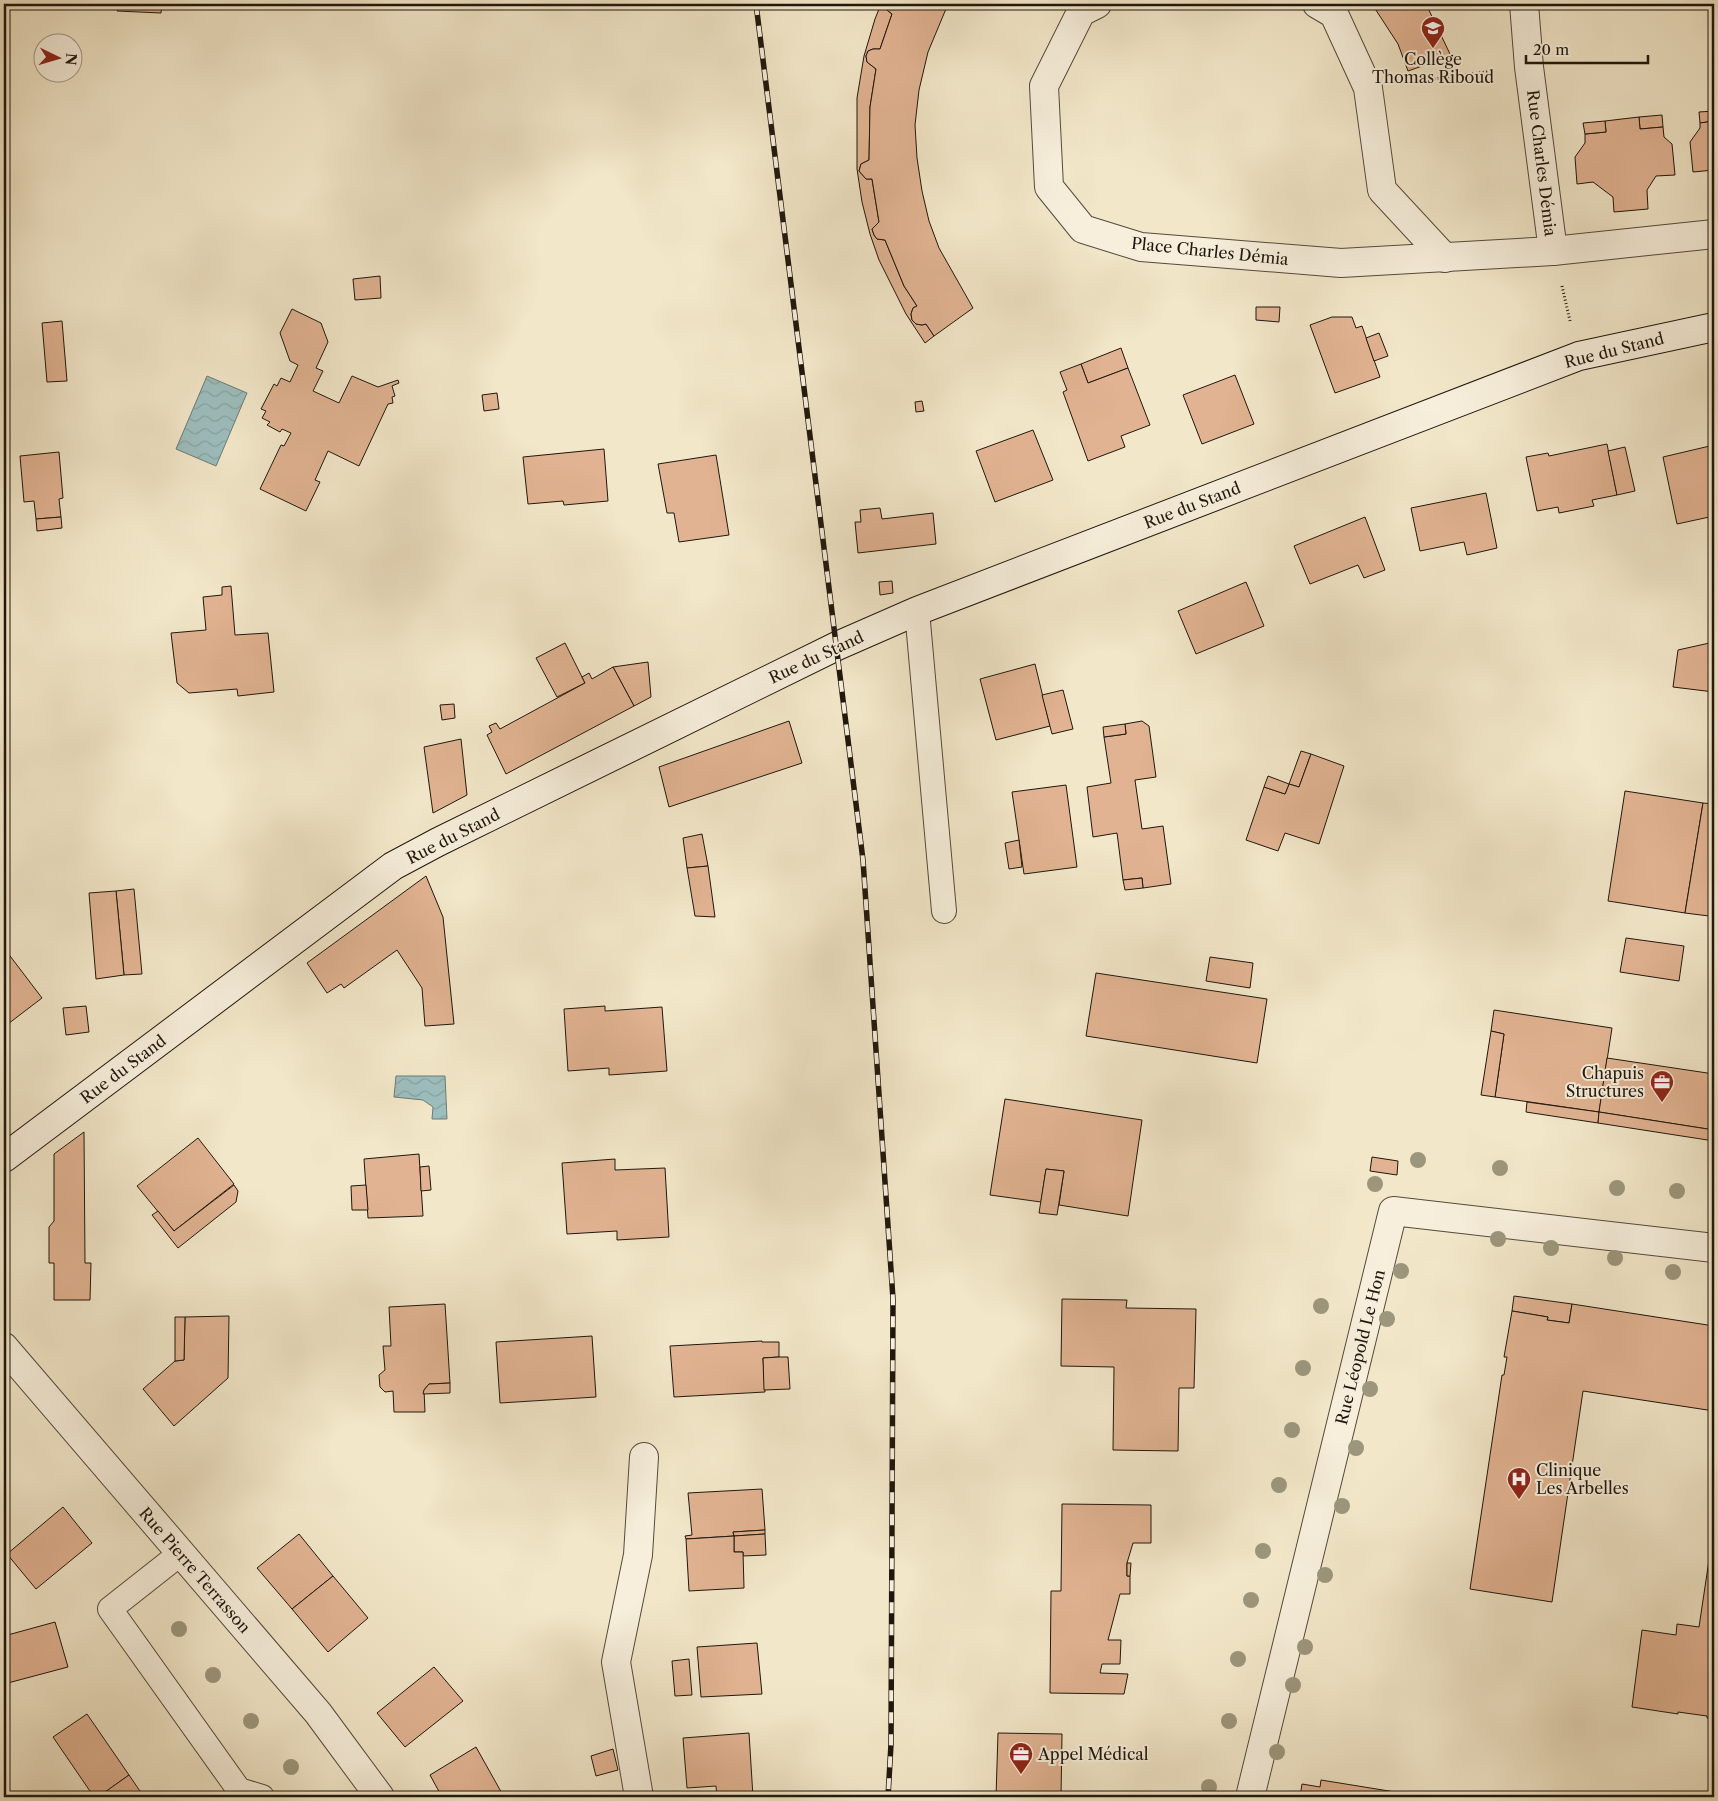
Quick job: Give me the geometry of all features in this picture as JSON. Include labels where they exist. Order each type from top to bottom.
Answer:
[{"type":"street","name":"Place Charles Démia","points":[[1097,4],[1081,12],[1044,86],[1049,187],[1083,229],[1141,247],[1341,263],[1553,251]]},
{"type":"street","points":[[1317,4],[1334,14],[1368,88],[1382,190],[1445,258]]},
{"type":"street","name":"Rue Charles Démia","points":[[1524,4],[1529,67],[1553,251],[1714,234]]},
{"type":"street","name":"Rue du Stand","points":[[4,1158],[393,866],[438,842],[837,646],[917,611],[1579,356],[1714,327]]},
{"type":"street","name":"Rue Léopold Le Hon","points":[[1250,1797],[1394,1211],[1714,1248]]},
{"type":"street","name":"Rue Pierre Terrasson","points":[[4,1347],[318,1713],[380,1797]]},
{"type":"street","points":[[638,1797],[616,1662],[638,1555],[644,1457]]},
{"type":"lane","points":[[917,611],[944,911]]},
{"type":"lane","points":[[181,1553],[110,1609],[239,1790],[262,1797]]},
{"type":"path","points":[[1368,88],[1529,67]]},
{"type":"path","points":[[1553,251],[1579,356]]},
{"type":"water","points":[[207,376],[247,393],[216,466],[176,449]]},
{"type":"water","points":[[396,1076],[445,1076],[447,1119],[432,1119],[433,1107],[423,1100],[394,1097]]},
{"type":"building","points":[[120,4],[162,4],[161,13],[117,11]]},
{"type":"building","points":[[881,4],[884,4],[892,14],[880,49],[868,51],[866,56],[867,62],[876,69],[870,107],[869,160],[861,164],[859,171],[866,179],[872,179],[879,222],[872,229],[877,239],[885,240],[904,286],[917,306],[913,308],[912,320],[916,324],[926,324],[934,336],[925,343],[906,314],[879,260],[862,202],[857,169],[857,98],[864,56]]},
{"type":"building","points":[[884,4],[948,4],[928,52],[919,90],[915,125],[917,158],[929,221],[939,248],[973,308],[934,336],[926,324],[916,324],[912,320],[913,308],[917,306],[904,286],[885,240],[877,239],[872,229],[879,222],[872,179],[866,179],[859,171],[861,164],[869,160],[870,107],[876,69],[867,62],[866,56],[868,51],[880,49],[892,14]]},
{"type":"building","points":[[1372,4],[1426,4],[1451,56],[1408,71],[1398,44]]},
{"type":"building","points":[[1714,111],[1714,121],[1700,123],[1699,112]]},
{"type":"building","points":[[1662,115],[1663,127],[1640,129],[1639,117]]},
{"type":"building","points":[[1639,117],[1640,129],[1663,127],[1664,137],[1672,144],[1675,175],[1656,176],[1647,190],[1648,209],[1614,212],[1613,197],[1593,182],[1577,184],[1575,157],[1585,143],[1585,134],[1606,132],[1605,121]]},
{"type":"building","points":[[1605,121],[1606,132],[1585,134],[1583,123]]},
{"type":"building","points":[[1714,121],[1714,170],[1693,172],[1690,142],[1700,128],[1700,123]]},
{"type":"building","points":[[380,276],[381,298],[355,300],[353,279]]},
{"type":"building","points":[[1256,307],[1280,307],[1279,322],[1256,320]]},
{"type":"building","points":[[292,309],[321,323],[328,342],[316,368],[323,371],[313,391],[339,403],[352,376],[378,387],[398,380],[399,383],[392,386],[395,396],[392,397],[393,403],[388,404],[359,466],[328,451],[315,480],[320,482],[306,511],[260,489],[281,445],[284,446],[291,433],[282,429],[280,432],[267,425],[270,422],[262,418],[266,411],[261,409],[274,384],[277,386],[281,378],[290,382],[298,365],[290,361],[280,333]]},
{"type":"building","points":[[1332,317],[1352,317],[1356,328],[1362,326],[1380,377],[1335,393],[1310,325]]},
{"type":"building","points":[[62,321],[67,381],[47,382],[42,323]]},
{"type":"building","points":[[1379,333],[1388,356],[1374,361],[1366,338]]},
{"type":"building","points":[[1121,348],[1128,368],[1088,383],[1081,364]]},
{"type":"building","points":[[1081,364],[1088,383],[1128,368],[1150,425],[1121,436],[1125,447],[1088,461],[1063,392],[1067,390],[1060,372]]},
{"type":"building","points":[[1235,375],[1254,424],[1202,444],[1183,395]]},
{"type":"building","points":[[497,393],[499,409],[484,411],[482,395]]},
{"type":"building","points":[[922,401],[924,411],[916,412],[915,402]]},
{"type":"building","points":[[1033,430],[1053,480],[995,502],[976,451]]},
{"type":"building","points":[[1607,444],[1617,495],[1592,500],[1594,506],[1559,513],[1558,507],[1537,511],[1526,457],[1548,453],[1549,456]]},
{"type":"building","points":[[1714,445],[1714,516],[1677,524],[1663,457]]},
{"type":"building","points":[[1625,447],[1635,491],[1617,495],[1608,451]]},
{"type":"building","points":[[604,449],[608,501],[564,505],[563,501],[528,504],[523,457]]},
{"type":"building","points":[[59,452],[63,498],[59,499],[61,517],[36,519],[34,501],[24,502],[20,456]]},
{"type":"building","points":[[716,455],[729,535],[679,542],[674,513],[667,513],[658,464]]},
{"type":"building","points":[[1486,493],[1497,548],[1467,555],[1464,542],[1420,551],[1411,508]]},
{"type":"building","points":[[880,508],[882,519],[933,513],[936,544],[858,553],[855,522],[861,522],[860,510]]},
{"type":"building","points":[[61,517],[62,528],[37,531],[36,519]]},
{"type":"building","points":[[1365,517],[1385,570],[1364,578],[1358,565],[1310,584],[1294,546]]},
{"type":"building","points":[[892,581],[893,593],[880,595],[879,582]]},
{"type":"building","points":[[1246,582],[1264,626],[1196,654],[1178,611]]},
{"type":"building","points":[[231,586],[235,635],[268,633],[274,692],[238,696],[237,689],[189,693],[177,683],[171,633],[206,630],[203,597],[222,595],[222,587]]},
{"type":"building","points":[[1714,642],[1714,692],[1673,687],[1678,650]]},
{"type":"building","points":[[565,643],[585,683],[557,697],[536,658]]},
{"type":"building","points":[[648,662],[651,697],[634,706],[613,667]]},
{"type":"building","points":[[1035,664],[1050,726],[996,740],[980,679]]},
{"type":"building","points":[[613,667],[634,706],[506,774],[487,735],[492,732],[489,726],[496,723],[500,729],[585,683],[582,677],[589,673],[592,679]]},
{"type":"building","points":[[1063,690],[1073,729],[1052,734],[1042,695]]},
{"type":"building","points":[[454,704],[455,718],[442,720],[440,705]]},
{"type":"building","points":[[789,721],[802,763],[669,807],[659,767]]},
{"type":"building","points":[[1142,721],[1149,726],[1156,777],[1135,780],[1142,829],[1163,826],[1171,884],[1143,888],[1142,878],[1123,880],[1117,833],[1093,837],[1087,787],[1111,783],[1104,737],[1126,734],[1125,724]]},
{"type":"building","points":[[1125,724],[1126,734],[1104,737],[1103,727]]},
{"type":"building","points":[[461,739],[467,795],[433,813],[424,747]]},
{"type":"building","points":[[1301,751],[1311,754],[1299,787],[1289,784]]},
{"type":"building","points":[[1311,754],[1344,766],[1319,844],[1285,833],[1278,851],[1246,840],[1264,787],[1285,794],[1289,784],[1299,787]]},
{"type":"building","points":[[1268,776],[1289,784],[1285,794],[1264,787]]},
{"type":"building","points":[[1066,785],[1077,867],[1024,874],[1012,792]]},
{"type":"building","points":[[1625,791],[1703,803],[1685,913],[1608,901]]},
{"type":"building","points":[[1703,803],[1714,804],[1714,880],[1709,916],[1685,913]]},
{"type":"building","points":[[702,834],[708,866],[687,868],[683,838]]},
{"type":"building","points":[[1019,840],[1022,867],[1009,869],[1005,843]]},
{"type":"building","points":[[708,866],[715,917],[695,916],[687,868]]},
{"type":"building","points":[[426,876],[443,917],[454,1024],[425,1026],[422,988],[397,950],[344,988],[341,984],[327,993],[307,963]]},
{"type":"building","points":[[1142,878],[1143,888],[1125,890],[1123,880]]},
{"type":"building","points":[[1714,880],[1714,917],[1709,916]]},
{"type":"building","points":[[134,889],[142,974],[124,975],[116,891]]},
{"type":"building","points":[[116,891],[124,975],[96,979],[89,893]]},
{"type":"building","points":[[1626,938],[1684,946],[1679,981],[1620,972]]},
{"type":"building","points":[[4,948],[42,998],[4,1027]]},
{"type":"building","points":[[1210,957],[1253,963],[1250,988],[1206,981]]},
{"type":"building","points":[[1096,973],[1267,999],[1257,1063],[1086,1036]]},
{"type":"building","points":[[86,1006],[89,1032],[66,1035],[63,1008]]},
{"type":"building","points":[[605,1006],[605,1011],[662,1007],[667,1071],[609,1075],[609,1068],[568,1071],[564,1009]]},
{"type":"building","points":[[1494,1010],[1612,1028],[1599,1112],[1495,1097],[1504,1034],[1491,1031]]},
{"type":"building","points":[[1491,1031],[1504,1034],[1495,1097],[1481,1095]]},
{"type":"building","points":[[1607,1058],[1714,1074],[1714,1130],[1599,1112]]},
{"type":"building","points":[[1005,1099],[1142,1120],[1128,1216],[1059,1205],[1064,1171],[1046,1169],[1041,1202],[990,1195]]},
{"type":"building","points":[[1527,1102],[1599,1112],[1598,1123],[1526,1112]]},
{"type":"building","points":[[1599,1112],[1714,1130],[1714,1141],[1598,1123]]},
{"type":"building","points":[[84,1132],[85,1263],[91,1263],[90,1300],[54,1300],[54,1263],[49,1263],[49,1227],[54,1221],[54,1154]]},
{"type":"building","points":[[198,1138],[234,1184],[174,1231],[137,1186]]},
{"type":"building","points":[[419,1154],[423,1216],[368,1218],[364,1159]]},
{"type":"building","points":[[1372,1157],[1398,1161],[1397,1175],[1370,1171]]},
{"type":"building","points":[[615,1159],[615,1170],[665,1168],[669,1237],[617,1240],[617,1231],[567,1234],[562,1163]]},
{"type":"building","points":[[429,1166],[431,1190],[421,1191],[420,1167]]},
{"type":"building","points":[[1046,1169],[1064,1171],[1057,1215],[1039,1213]]},
{"type":"building","points":[[234,1185],[238,1191],[236,1202],[178,1248],[152,1215],[158,1211],[174,1231]]},
{"type":"building","points":[[366,1185],[368,1210],[352,1210],[351,1186]]},
{"type":"building","points":[[1514,1296],[1572,1304],[1569,1323],[1547,1320],[1548,1317],[1512,1311]]},
{"type":"building","points":[[1062,1299],[1127,1300],[1126,1308],[1196,1309],[1194,1388],[1179,1388],[1178,1451],[1113,1450],[1114,1367],[1061,1366]]},
{"type":"building","points":[[445,1304],[450,1383],[429,1384],[424,1390],[425,1412],[394,1412],[393,1391],[385,1392],[380,1387],[379,1375],[385,1370],[383,1346],[391,1346],[389,1307]]},
{"type":"building","points":[[1572,1304],[1714,1326],[1714,1411],[1583,1391],[1552,1602],[1470,1589],[1502,1375],[1504,1375],[1507,1357],[1504,1357],[1512,1311],[1548,1317],[1547,1320],[1569,1323]]},
{"type":"building","points":[[229,1316],[228,1378],[174,1426],[143,1389],[175,1361],[184,1360],[185,1317]]},
{"type":"building","points":[[175,1317],[185,1317],[184,1360],[175,1361]]},
{"type":"building","points":[[592,1336],[596,1397],[500,1403],[496,1342]]},
{"type":"building","points":[[762,1341],[779,1342],[779,1357],[763,1358],[765,1392],[674,1397],[670,1346]]},
{"type":"building","points":[[788,1357],[790,1389],[764,1390],[763,1358]]},
{"type":"building","points":[[450,1383],[450,1393],[423,1394],[429,1384]]},
{"type":"building","points":[[762,1489],[765,1530],[733,1532],[734,1536],[686,1539],[685,1536],[692,1535],[688,1493]]},
{"type":"building","points":[[1062,1504],[1151,1505],[1151,1543],[1133,1543],[1127,1563],[1127,1576],[1130,1576],[1130,1594],[1120,1594],[1108,1640],[1121,1640],[1120,1664],[1102,1664],[1100,1673],[1128,1674],[1124,1694],[1050,1693],[1051,1591],[1061,1591]]},
{"type":"building","points":[[63,1507],[92,1543],[36,1589],[7,1554]]},
{"type":"building","points":[[765,1530],[765,1534],[734,1536],[733,1532]]},
{"type":"building","points":[[299,1534],[333,1576],[292,1609],[257,1568]]},
{"type":"building","points":[[765,1534],[766,1555],[743,1556],[743,1552],[734,1552],[734,1536]]},
{"type":"building","points":[[734,1536],[734,1552],[743,1552],[744,1588],[689,1591],[686,1539]]},
{"type":"building","points":[[1712,1540],[1714,1540],[1714,1719],[1707,1718],[1707,1716],[1632,1707],[1642,1630],[1676,1635],[1677,1624],[1699,1627]]},
{"type":"building","points":[[1127,1563],[1131,1563],[1130,1576],[1127,1576]]},
{"type":"building","points":[[333,1576],[368,1618],[328,1652],[292,1609]]},
{"type":"building","points":[[55,1622],[68,1667],[4,1684],[4,1636]]},
{"type":"building","points":[[757,1643],[762,1694],[701,1697],[697,1647]]},
{"type":"building","points":[[689,1659],[692,1695],[675,1696],[672,1661]]},
{"type":"building","points":[[434,1667],[463,1701],[405,1747],[377,1713]]},
{"type":"building","points":[[87,1714],[129,1775],[98,1797],[94,1797],[53,1737]]},
{"type":"building","points":[[749,1733],[753,1797],[717,1797],[716,1786],[687,1788],[683,1738]]},
{"type":"building","points":[[998,1733],[1062,1734],[1061,1797],[996,1797]]},
{"type":"building","points":[[476,1747],[504,1797],[442,1797],[430,1775]]},
{"type":"building","points":[[613,1749],[618,1770],[596,1776],[591,1756]]},
{"type":"building","points":[[129,1775],[144,1797],[98,1797]]},
{"type":"building","points":[[1321,1780],[1426,1797],[1300,1797],[1302,1784],[1320,1787]]},
{"type":"railway","points":[[756,4],[863,860],[893,1299],[891,1744],[888,1797]]},
{"type":"place","name":"Collège Thomas Riboud","points":[[1433,49]]},
{"type":"place","name":"Chapuis Structures","points":[[1662,1103]]},
{"type":"place","name":"Clinique Les Arbelles","points":[[1519,1500]]},
{"type":"place","name":"Appel Médical","points":[[1021,1775]]}]
